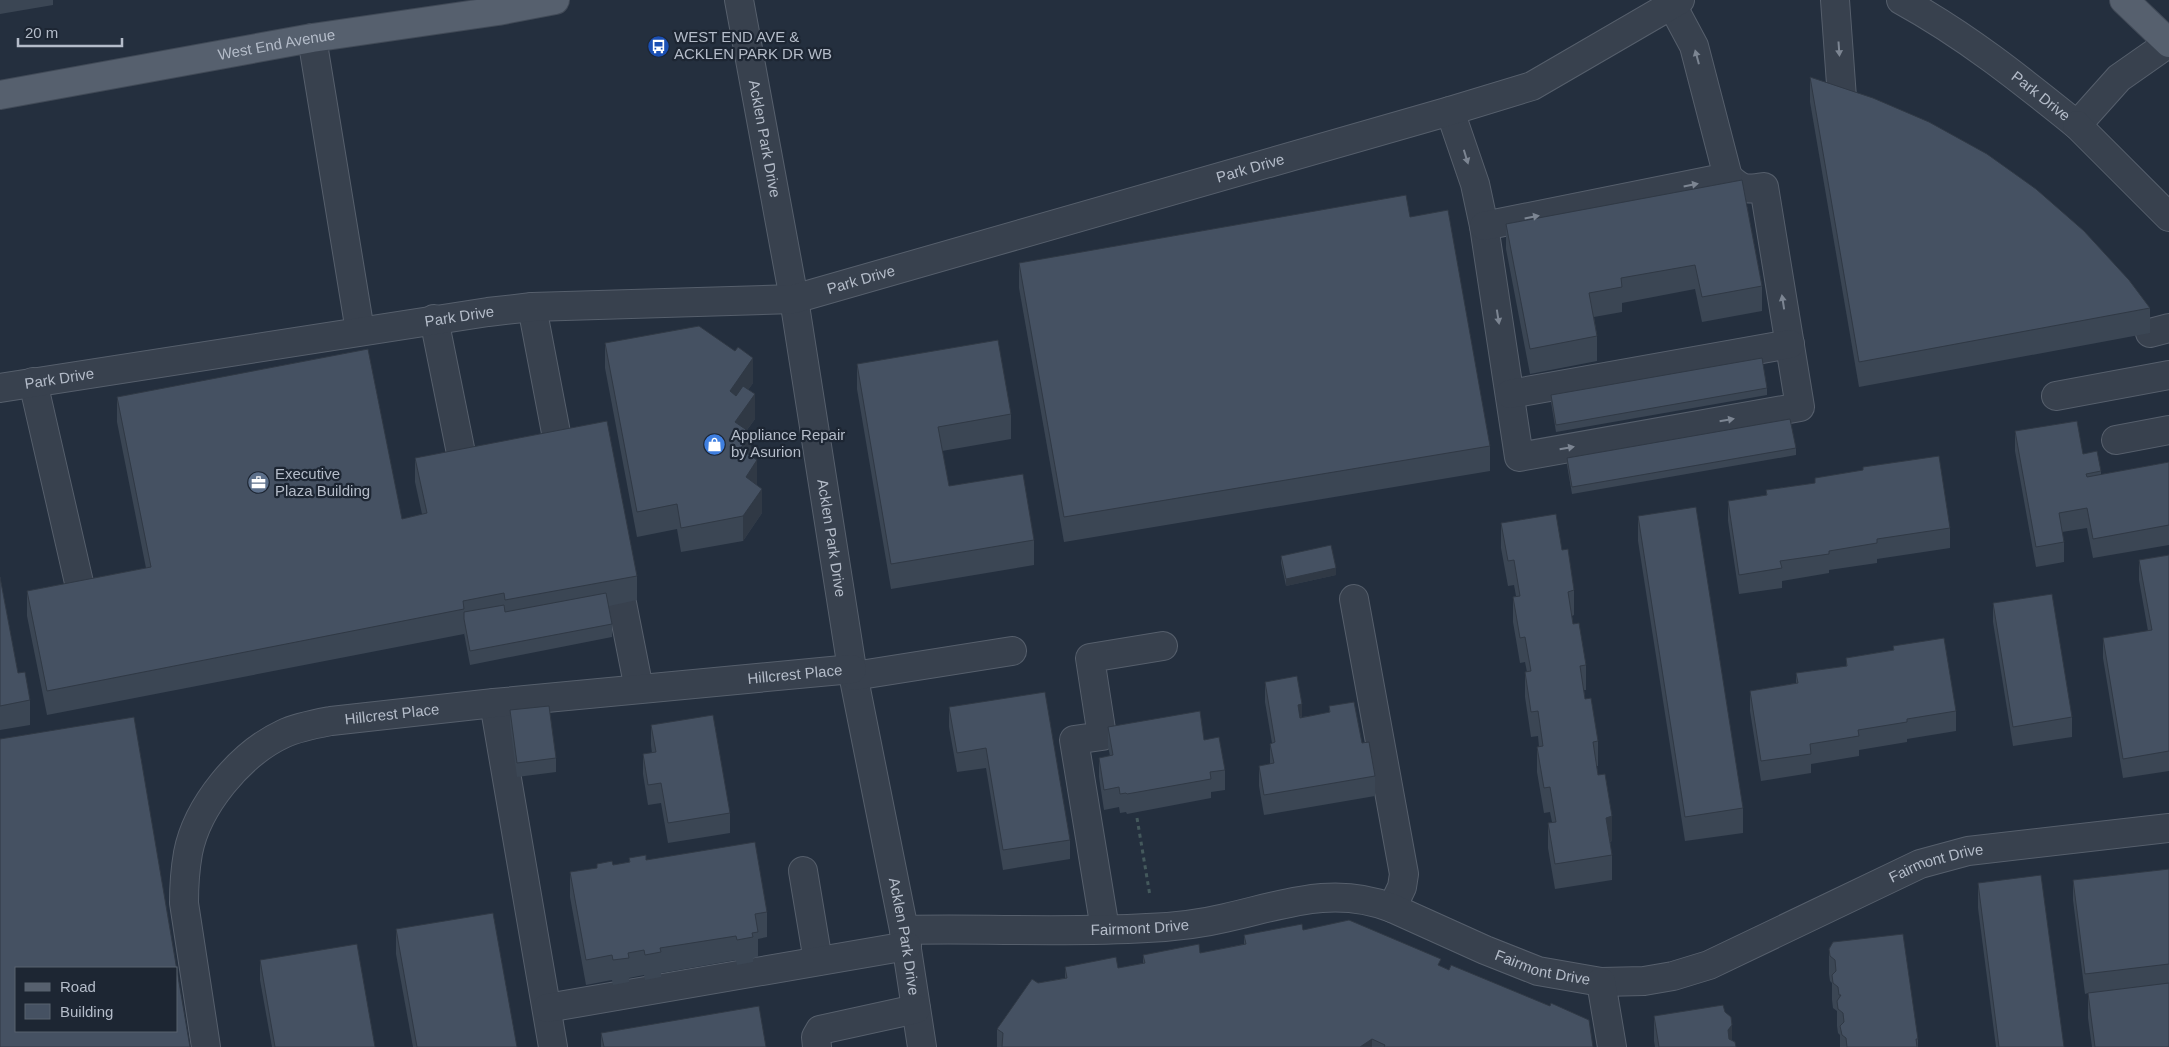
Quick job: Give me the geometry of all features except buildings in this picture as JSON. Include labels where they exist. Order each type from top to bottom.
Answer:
[{"type":"main road","name":"West End Avenue","points":[[0,95],[499,5],[555,0]]},
{"type":"main road","points":[[2124,0],[2169,43]]},
{"type":"street","name":"Acklen Park Drive","points":[[739,0],[794,299],[853,672],[906,938],[922,1047]]},
{"type":"street","points":[[1835,0],[1843,112]]},
{"type":"street","name":"Park Drive","points":[[1901,0],[1932,17],[1982,50],[2076,125],[2119,78],[2169,43]]},
{"type":"street","name":"Park Drive","points":[[0,388],[434,319],[532,307],[794,299],[1532,86],[1676,2]]},
{"type":"street","points":[[1450,111],[1475,184],[1484,226],[1519,457],[1800,407],[1764,187],[1747,189],[1738,186],[1728,177],[1694,46],[1676,2]]},
{"type":"street","points":[[312,38],[360,331]]},
{"type":"street","points":[[2076,125],[2169,217]]},
{"type":"street","points":[[1484,226],[1728,177]]},
{"type":"street","points":[[532,307],[557,438]]},
{"type":"street","points":[[434,319],[465,472]]},
{"type":"street","points":[[1510,394],[1790,344]]},
{"type":"street","points":[[2056,396],[2169,375]]},
{"type":"street","points":[[33,382],[80,587]]},
{"type":"street","points":[[2116,440],[2169,430]]},
{"type":"street","points":[[1354,599],[1404,874],[1402,888],[1392,908]]},
{"type":"street","points":[[622,603],[639,689]]},
{"type":"street","points":[[1105,929],[1074,740],[1102,736],[1090,658],[1163,646]]},
{"type":"street","name":"Hillcrest Place","points":[[206,1047],[187,928],[184,879],[188,852],[203,813],[229,776],[264,744],[283,734],[305,726],[494,703],[853,672],[1012,651]]},
{"type":"street","points":[[494,703],[553,1047]]},
{"type":"street","name":"Fairmont Drive","points":[[547,1008],[818,960],[906,938],[1197,924],[1303,899],[1325,896],[1362,900],[1392,908],[1485,950],[1538,971],[1601,982],[1644,981],[1696,970],[1920,864],[1968,851],[2169,828]]},
{"type":"street","points":[[803,871],[818,960]]},
{"type":"street","points":[[1601,982],[1612,1047]]},
{"type":"street","points":[[818,1047],[816,1037],[820,1030],[916,1009]]},
{"type":"path","points":[[1137,818],[1155,927]]},
{"type":"place","name":"WEST END AVE & ACKLEN PARK DR WB","points":[[658,46]]},
{"type":"place","name":"Appliance Repair by Asurion","points":[[715,444]]},
{"type":"place","name":"Executive Plaza Building","points":[[259,483]]}]
